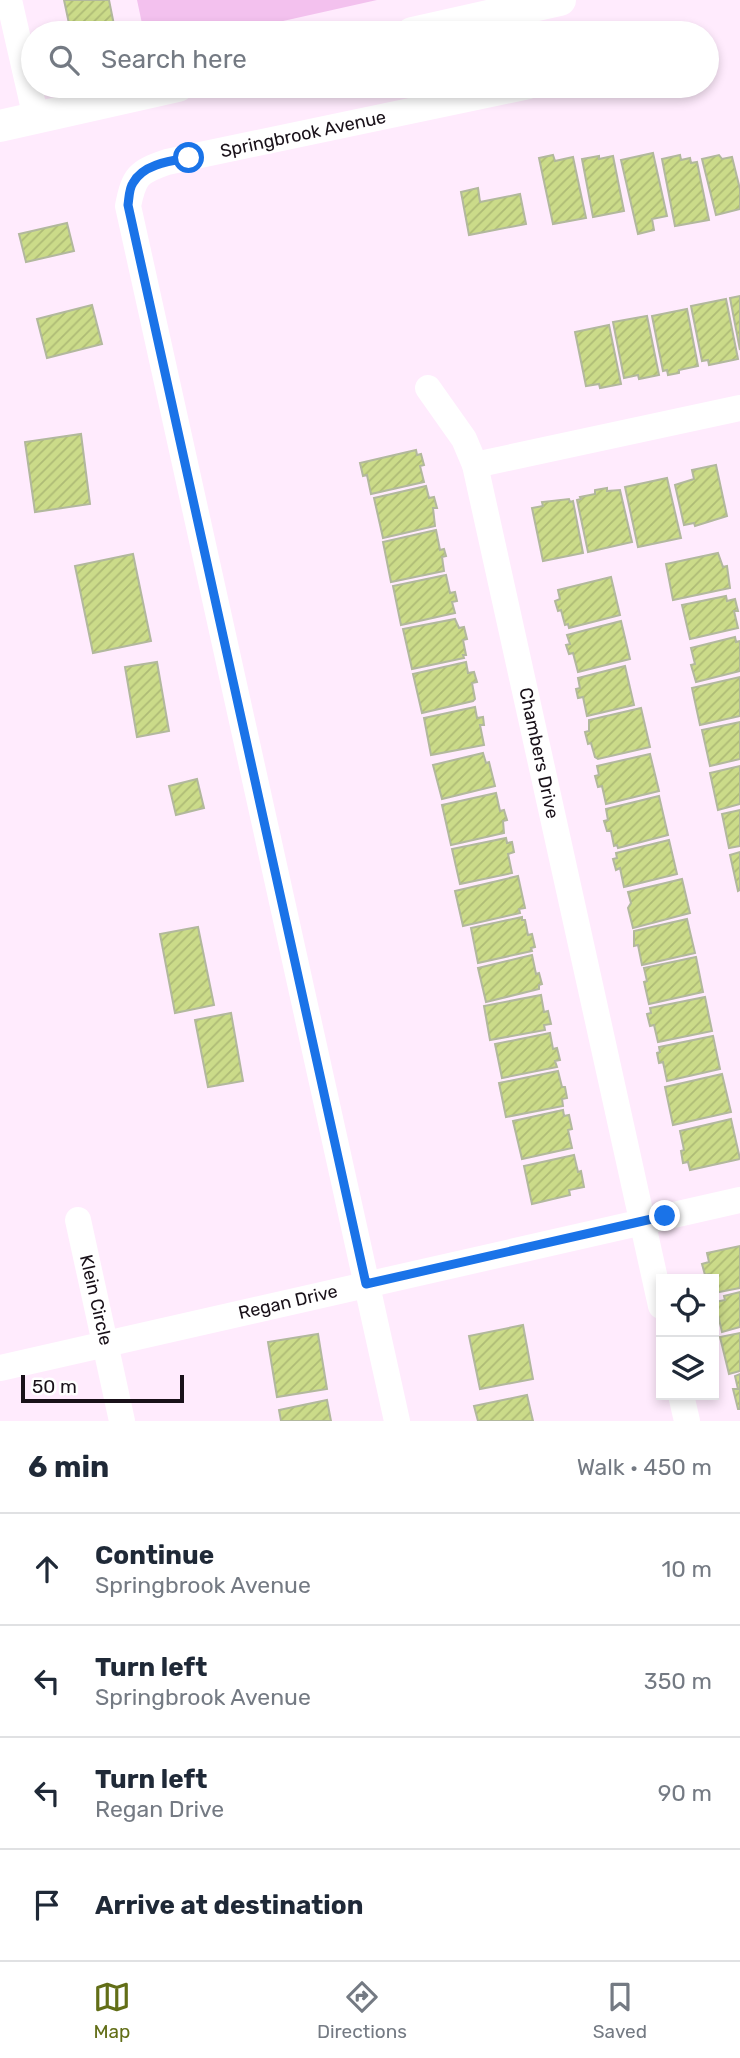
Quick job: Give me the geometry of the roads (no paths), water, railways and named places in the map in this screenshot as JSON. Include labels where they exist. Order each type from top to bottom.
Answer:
[{"type":"street","points":[[9,0],[21,52]]},
{"type":"street","points":[[466,21],[560,0]]},
{"type":"street","points":[[31,98],[36,118]]},
{"type":"street","points":[[0,126],[125,98]]},
{"type":"street","name":"Springbrook Avenue","points":[[397,1421],[128,205],[132,183],[148,168],[167,162],[472,98]]},
{"type":"street","name":"Chambers Drive","points":[[428,387],[464,439],[475,465],[656,1284]]},
{"type":"street","points":[[475,465],[739,413]]},
{"type":"street","name":"Regan Drive","points":[[0,1368],[740,1200]]},
{"type":"street","name":"Klein Circle","points":[[78,1220],[122,1421]]},
{"type":"street","points":[[682,1400],[687,1421]]}]
